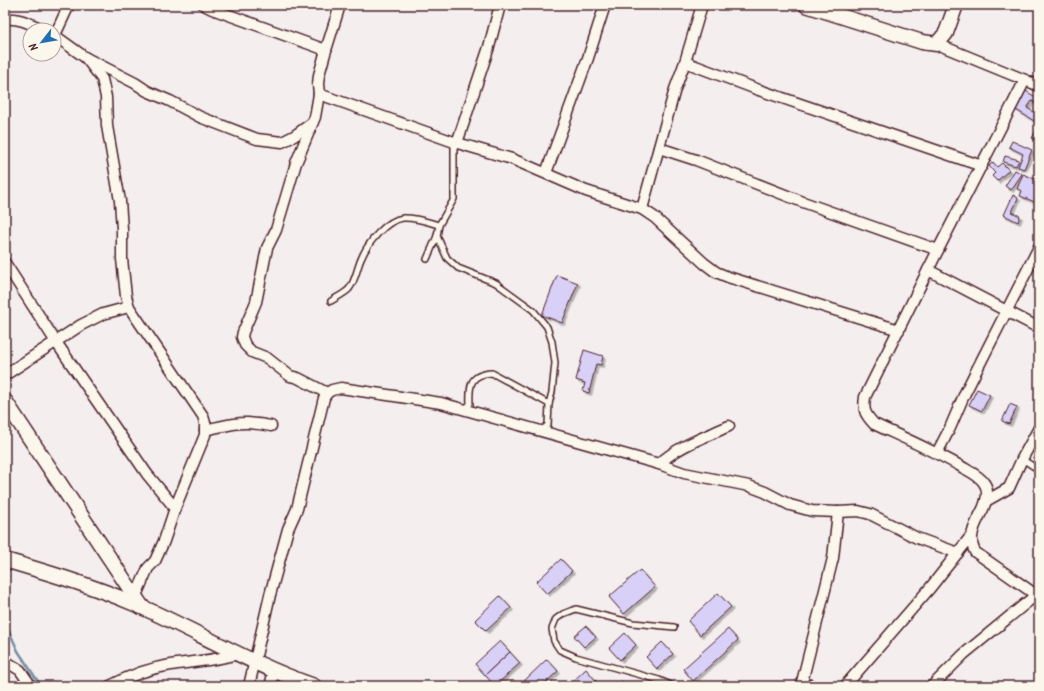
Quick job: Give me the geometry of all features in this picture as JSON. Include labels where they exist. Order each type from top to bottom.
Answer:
[{"type":"street","points":[[60,22],[69,5]]},
{"type":"street","points":[[204,5],[326,50]]},
{"type":"street","points":[[340,5],[319,75],[319,94],[315,117],[296,164],[276,230],[267,248],[256,302],[243,332],[242,337],[245,345],[252,352],[267,358],[290,376],[298,378],[327,392],[341,388],[441,403],[465,409],[659,464],[684,473],[748,486],[765,492],[790,505],[812,511],[858,511],[870,514],[917,538],[958,552]]},
{"type":"street","points":[[456,142],[489,47],[500,5]]},
{"type":"street","points":[[546,173],[588,58],[605,5]]},
{"type":"street","points":[[642,209],[675,89],[685,62],[702,5]]},
{"type":"street","points":[[806,5],[922,42],[937,44],[1039,86]]},
{"type":"street","points":[[937,44],[946,33],[956,5]]},
{"type":"street","points":[[5,19],[13,18],[27,22]]},
{"type":"street","points":[[62,41],[86,58],[134,82],[147,91],[200,117],[257,139],[282,142],[294,136],[312,123]]},
{"type":"street","points":[[86,58],[102,79],[106,97],[107,126],[120,201],[122,259],[126,296],[129,307],[203,416],[205,423],[205,435],[175,508],[164,541],[155,561],[148,568],[139,603]]},
{"type":"street","points":[[685,62],[759,90],[982,166]]},
{"type":"street","points":[[845,686],[930,588],[971,536],[986,501],[986,487],[984,482],[937,453],[874,424],[867,416],[863,408],[865,397],[1025,80]]},
{"type":"street","points":[[319,94],[456,142],[512,159],[607,199],[631,204],[654,217],[704,263],[716,272],[899,330]]},
{"type":"street","points":[[659,148],[696,160],[803,202],[938,250]]},
{"type":"street","points":[[937,453],[946,437],[965,393],[1039,247]]},
{"type":"street","points":[[5,263],[56,342],[147,474],[175,508]]},
{"type":"street","points":[[928,270],[1039,328]]},
{"type":"street","points":[[5,374],[81,325],[103,314],[129,307]]},
{"type":"street","points":[[249,686],[270,595],[288,529],[297,509],[327,392]]},
{"type":"street","points":[[5,401],[139,603]]},
{"type":"street","points":[[205,430],[244,422],[271,426]]},
{"type":"street","points":[[659,464],[678,449],[729,426]]},
{"type":"street","points":[[986,501],[1009,488],[1022,459],[1039,428]]},
{"type":"street","points":[[800,686],[833,558],[838,512]]},
{"type":"street","points":[[932,686],[964,654],[1037,596],[975,552],[972,545],[971,536]]},
{"type":"street","points":[[5,560],[71,579],[139,603],[238,654],[314,686]]},
{"type":"street","points":[[110,686],[137,674],[169,665],[220,659],[238,654]]},
{"type":"street","points":[[5,661],[20,670],[31,686]]},
{"type":"street","points":[[270,686],[274,670]]},
{"type":"lane","points":[[427,259],[437,236],[439,226],[454,199],[456,142]]},
{"type":"lane","points":[[331,300],[340,296],[349,288],[362,258],[372,241],[390,222],[402,218],[418,220],[439,226]]},
{"type":"lane","points":[[437,236],[447,258],[458,268],[496,283],[533,310],[547,327],[552,342],[555,363],[552,392],[549,404],[548,425],[541,431]]},
{"type":"lane","points":[[465,409],[470,404],[469,390],[472,383],[477,376],[483,373],[492,373],[549,404]]},
{"type":"lane","points":[[1022,459],[1039,470]]},
{"type":"lane","points":[[673,686],[659,680],[576,657],[560,650],[554,641],[552,629],[556,619],[563,614],[576,609],[633,623],[674,627]]},
{"type":"building","points":[[1024,90],[1039,99],[1039,105],[1032,101],[1027,108],[1039,115],[1039,124],[1013,108]]},
{"type":"building","points":[[1039,126],[1039,137],[1037,141],[1032,138]]},
{"type":"building","points":[[1012,141],[1032,150],[1024,169],[1018,167],[1023,154],[1009,147]]},
{"type":"building","points":[[1005,156],[1019,160],[1016,166],[1003,162]]},
{"type":"building","points":[[993,162],[997,167],[1002,163],[1009,170],[997,181],[992,176],[995,173],[989,166]]},
{"type":"building","points":[[1015,170],[1022,174],[1011,190],[1005,186]]},
{"type":"building","points":[[1023,174],[1039,181],[1039,197],[1037,203],[1020,196],[1022,191],[1017,189]]},
{"type":"building","points":[[1013,195],[1018,198],[1012,212],[1020,216],[1018,222],[1004,215]]},
{"type":"building","points":[[557,275],[578,283],[562,323],[542,315]]},
{"type":"building","points":[[584,350],[603,356],[601,365],[596,364],[589,393],[583,391],[585,383],[576,380]]},
{"type":"building","points":[[977,389],[990,395],[982,411],[969,405]]},
{"type":"building","points":[[1010,404],[1017,407],[1009,424],[1002,421]]},
{"type":"building","points":[[561,559],[572,571],[547,594],[536,582]]},
{"type":"building","points":[[640,570],[655,587],[624,614],[609,597]]},
{"type":"building","points":[[718,593],[731,607],[700,635],[688,621]]},
{"type":"building","points":[[500,596],[511,608],[486,631],[475,620]]},
{"type":"building","points":[[586,626],[596,637],[584,647],[574,636]]},
{"type":"building","points":[[728,629],[738,640],[693,681],[683,669]]},
{"type":"building","points":[[625,633],[636,645],[620,660],[609,648]]},
{"type":"building","points":[[500,641],[510,652],[485,675],[475,664]]},
{"type":"building","points":[[662,642],[673,654],[657,669],[646,657]]},
{"type":"building","points":[[510,652],[520,663],[495,686],[485,675]]},
{"type":"building","points":[[547,659],[558,671],[542,686],[526,686],[522,683]]},
{"type":"building","points":[[586,669],[596,681],[591,686],[568,686]]},
{"type":"building","points":[[811,678],[820,686],[804,686]]},
{"type":"building","points":[[622,681],[627,686],[616,686]]},
{"type":"waterway","points":[[5,622],[18,651],[41,686]]}]
